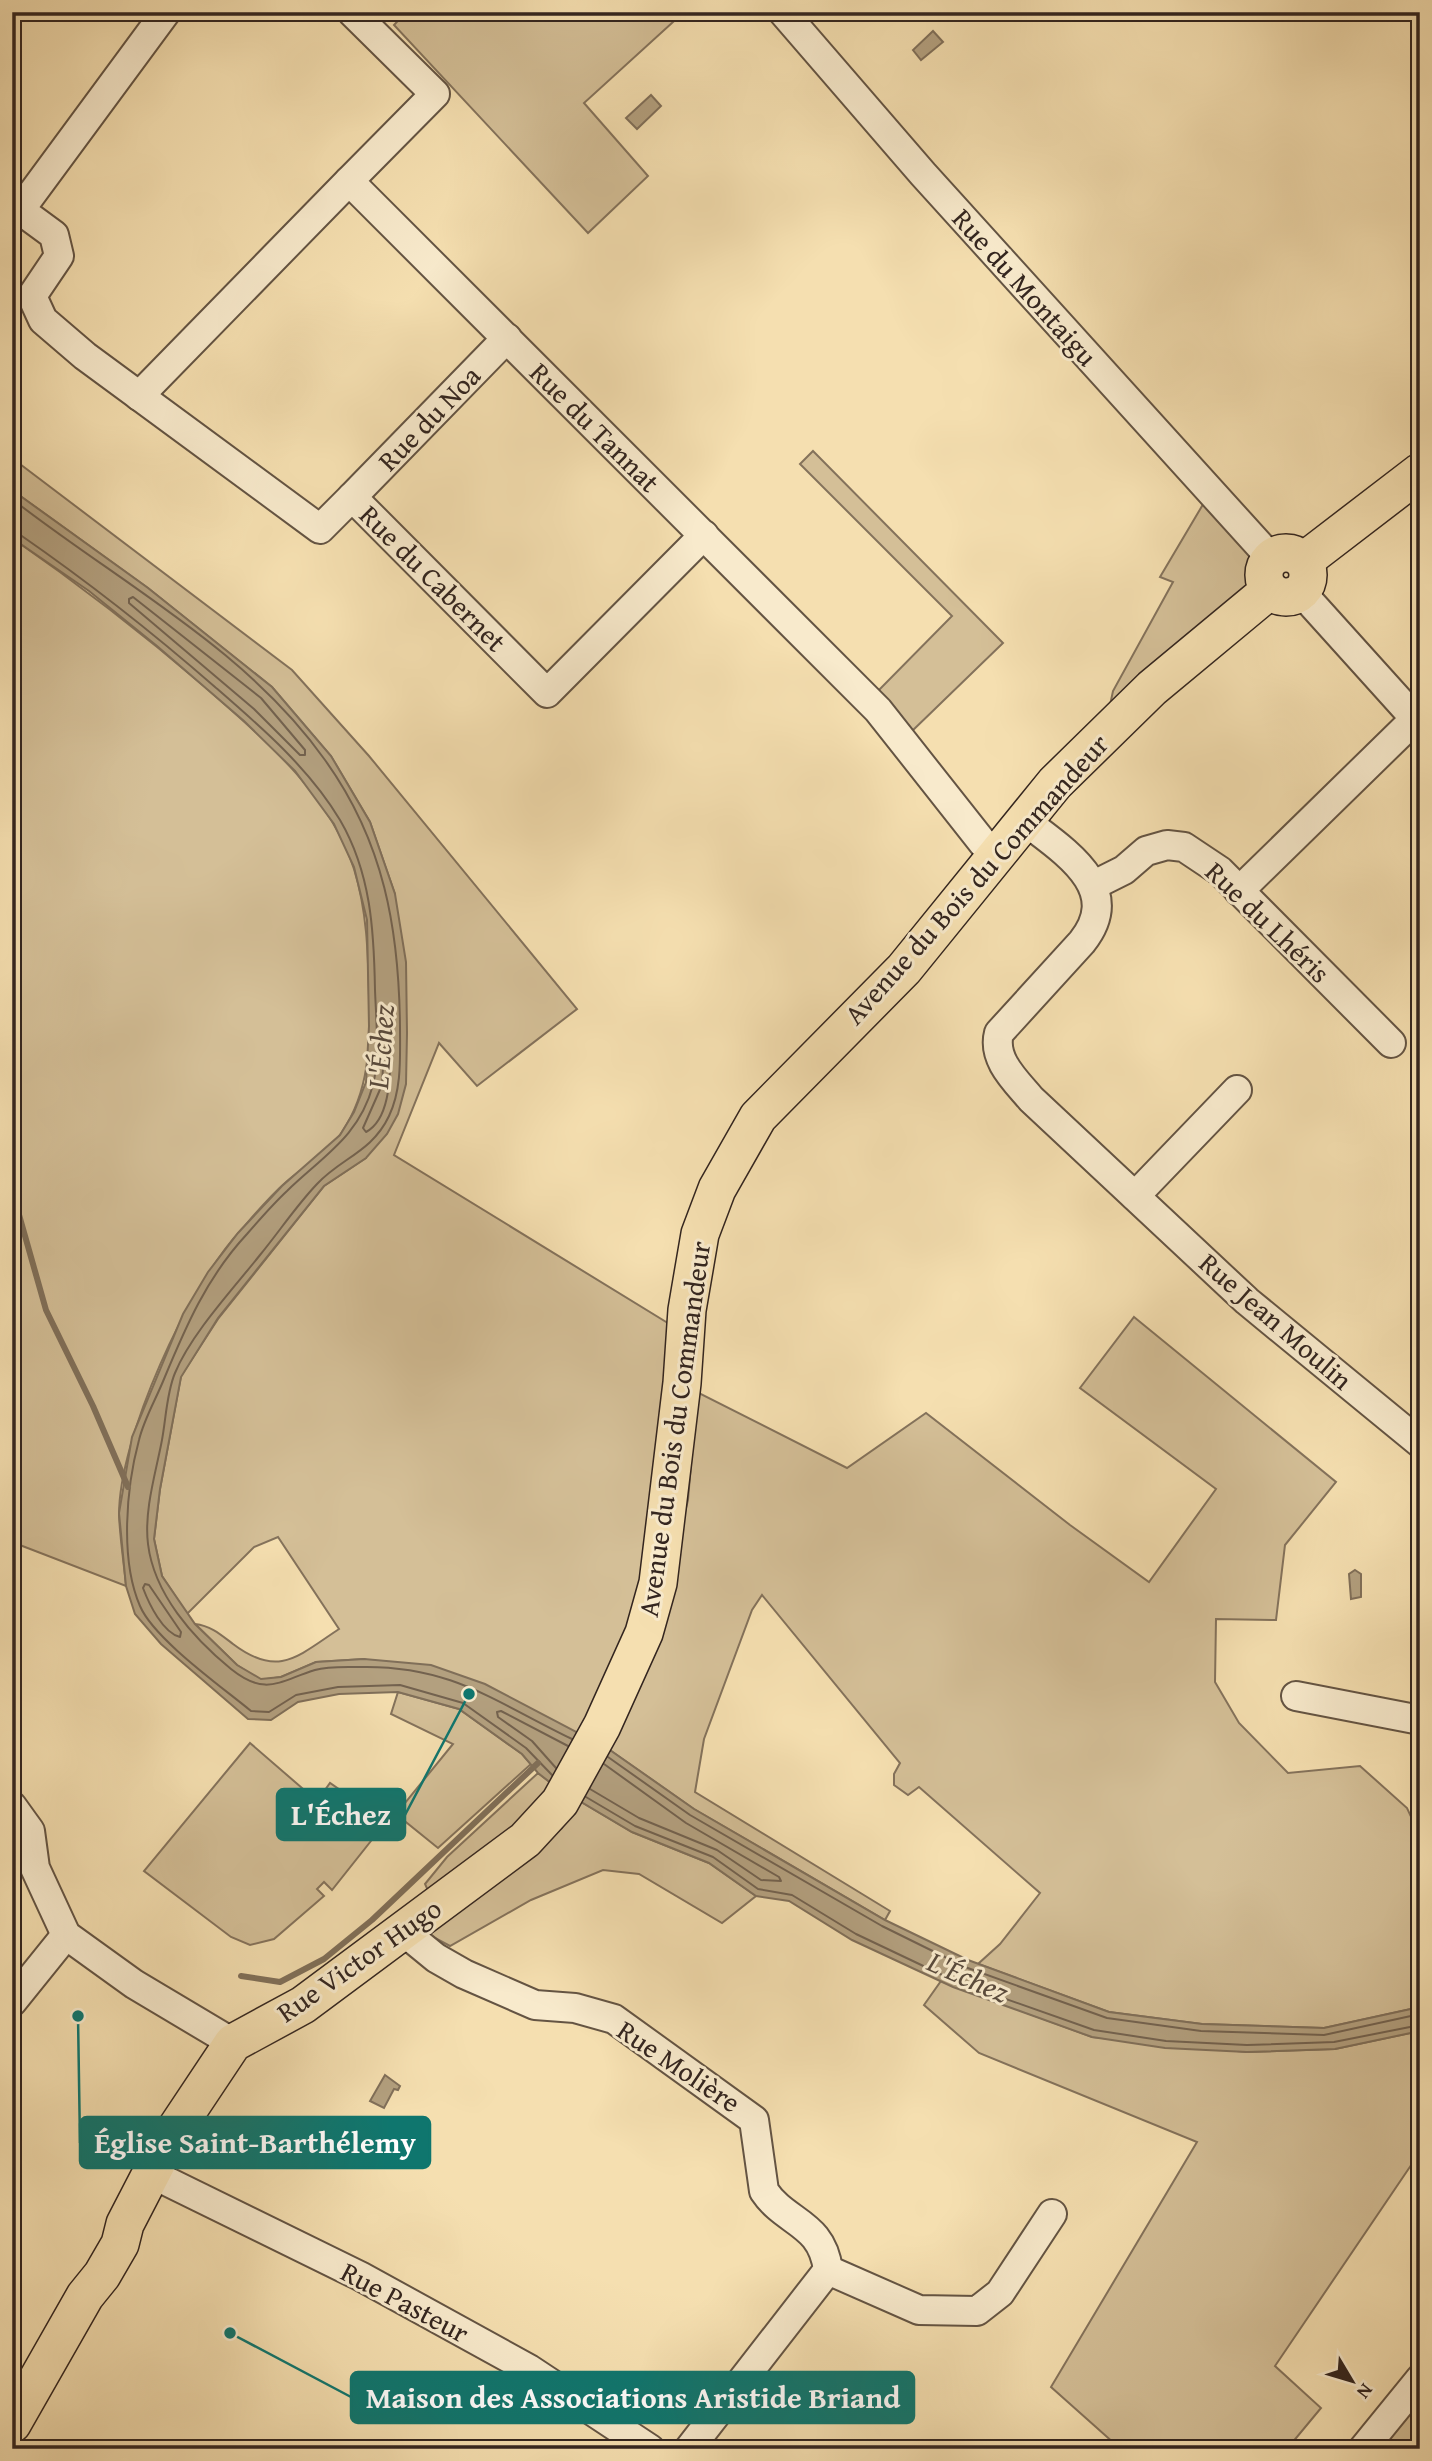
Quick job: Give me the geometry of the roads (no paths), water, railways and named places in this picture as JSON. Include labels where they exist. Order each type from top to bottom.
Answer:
[{"type":"main road","name":"Avenue du Bois du Commandeur","points":[[560,1802],[632,1666],[658,1583],[682,1383],[687,1310],[700,1234],[717,1189],[758,1117],[904,969],[1055,783],[1152,688],[1286,576],[1420,472]]},
{"type":"main road","name":"Rue Victor Hugo","points":[[12,2424],[85,2296],[102,2275],[120,2245],[125,2224],[150,2173],[233,2043],[303,2006],[525,1840],[560,1802]]},
{"type":"street","name":"Rue du Cabernet","points":[[166,12],[20,210],[54,235],[59,256],[32,296],[43,320],[85,356],[320,529],[352,497],[547,694],[704,536]]},
{"type":"street","points":[[139,396],[435,94],[352,12]]},
{"type":"street","name":"Rue du Montaigu","points":[[783,12],[940,192],[1418,721]]},
{"type":"street","name":"Rue du Tannat","points":[[349,181],[877,710],[983,843],[996,855]]},
{"type":"street","name":"Rue du Noa","points":[[352,497],[507,338]]},
{"type":"street","points":[[1239,891],[1418,721]]},
{"type":"street","points":[[1024,820],[1081,868],[1094,885]]},
{"type":"street","name":"Rue du Lhéris","points":[[1094,885],[1124,870],[1146,851],[1167,845],[1184,847],[1220,871],[1391,1043]]},
{"type":"street","name":"Rue Jean Moulin","points":[[1094,885],[1099,911],[1094,928],[999,1033],[998,1051],[1002,1062],[1031,1099],[1247,1301],[1420,1443]]},
{"type":"street","points":[[1135,1196],[1237,1090]]},
{"type":"street","points":[[1296,1696],[1420,1720]]},
{"type":"street","points":[[12,1807],[30,1831],[24,1867],[66,1934],[134,1984],[233,2043]]},
{"type":"street","name":"Rue Molière","points":[[403,1931],[445,1964],[535,2005],[575,2008],[614,2019],[751,2115],[756,2125],[764,2191],[817,2235],[828,2270]]},
{"type":"street","points":[[12,2002],[66,1934]]},
{"type":"street","name":"Rue Pasteur","points":[[150,2173],[360,2276],[529,2369],[650,2449]]},
{"type":"street","points":[[689,2449],[828,2270],[919,2310],[977,2311],[1000,2293],[1052,2214]]},
{"type":"street","points":[[1363,2449],[1420,2379]]},
{"type":"water","points":[[933,31],[943,42],[921,60],[913,50]]},
{"type":"water","points":[[651,95],[661,106],[637,129],[626,118]]},
{"type":"water","points":[[12,490],[148,588],[272,687],[331,756],[370,822],[395,894],[406,962],[406,1084],[398,1114],[387,1134],[366,1158],[324,1186],[218,1318],[181,1377],[160,1489],[154,1539],[162,1576],[195,1624],[237,1665],[261,1679],[281,1677],[316,1662],[364,1659],[431,1665],[485,1684],[607,1748],[694,1809],[885,1920],[968,1960],[1109,2012],[1202,2024],[1324,2028],[1420,2007],[1420,2031],[1335,2049],[1247,2052],[1165,2048],[1092,2037],[953,1987],[852,1940],[789,1901],[756,1896],[709,1863],[632,1832],[556,1787],[538,1773],[522,1754],[459,1709],[398,1692],[339,1694],[298,1702],[271,1720],[248,1719],[161,1644],[135,1614],[126,1586],[119,1513],[132,1437],[183,1314],[208,1272],[238,1233],[282,1186],[340,1135],[354,1112],[366,1082],[369,1026],[367,920],[354,867],[334,824],[295,771],[244,721],[157,646],[89,591],[12,538]]},
{"type":"water","points":[[1355,1570],[1361,1574],[1361,1597],[1351,1599],[1349,1574]]},
{"type":"water","points":[[385,2075],[400,2086],[398,2090],[394,2089],[384,2108],[370,2101]]},
{"type":"waterway","points":[[12,1190],[46,1310],[93,1406],[128,1487]]},
{"type":"waterway","points":[[241,1976],[280,1982],[324,1959],[372,1920],[538,1763]]},
{"type":"place","name":"L'Échez","points":[[469,1694]]},
{"type":"place","name":"Église Saint-Barthélemy","points":[[78,2016]]},
{"type":"place","name":"Maison des Associations Aristide Briand","points":[[230,2333]]}]
